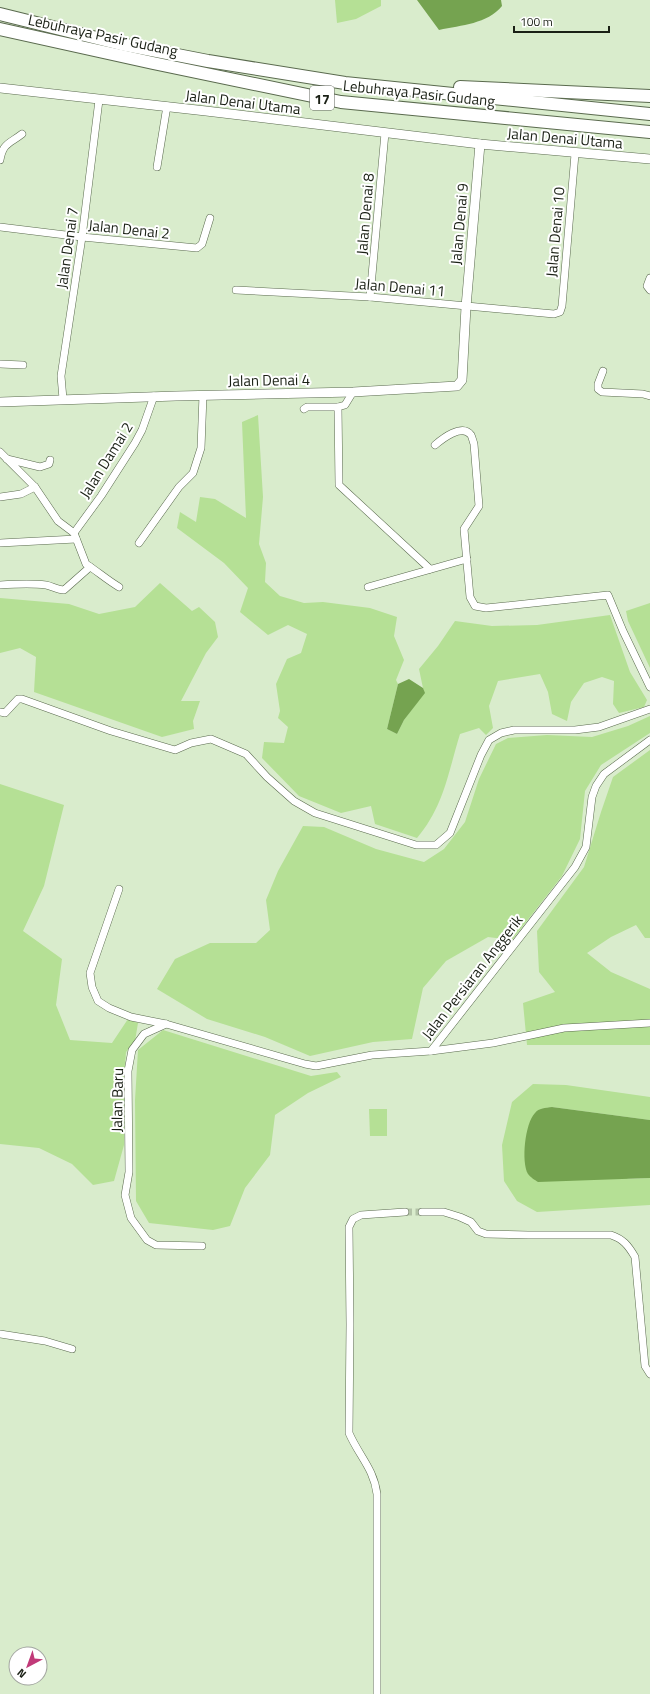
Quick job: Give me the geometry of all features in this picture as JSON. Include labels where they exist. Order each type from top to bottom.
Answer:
[{"type":"highway","name":"Lebuhraya Pasir Gudang","points":[[0,14],[121,44],[208,61],[345,83],[650,114]]},
{"type":"highway","name":"Lebuhraya Pasir Gudang","points":[[0,29],[153,63],[341,102],[650,132]]},
{"type":"highway","points":[[345,83],[650,96]]},
{"type":"street","name":"Jalan Denai Utama","points":[[0,88],[99,100],[167,106],[480,144],[650,160]]},
{"type":"street","name":"Jalan Denai 7","points":[[63,399],[61,376],[82,237],[99,100]]},
{"type":"street","points":[[157,168],[167,106]]},
{"type":"street","name":"Jalan Denai 8","points":[[370,297],[385,133]]},
{"type":"street","points":[[0,160],[2,150],[8,143],[22,134]]},
{"type":"street","name":"Jalan Denai 9","points":[[466,306],[480,144]]},
{"type":"street","name":"Jalan Denai 10","points":[[560,312],[562,306],[575,154]]},
{"type":"street","name":"Jalan Denai 2","points":[[0,227],[82,237],[197,248],[202,244],[210,218]]},
{"type":"street","points":[[650,278],[648,286],[650,290]]},
{"type":"street","name":"Jalan Denai 11","points":[[236,290],[370,297],[554,314],[560,312]]},
{"type":"street","name":"Jalan Denai 4","points":[[0,402],[154,396],[353,392],[452,387],[460,384],[462,380],[466,306]]},
{"type":"street","points":[[0,364],[23,365]]},
{"type":"street","points":[[604,371],[598,384],[598,389],[602,392],[643,394],[650,396]]},
{"type":"street","points":[[304,409],[307,407],[338,407],[345,404],[353,392]]},
{"type":"street","points":[[139,543],[179,487],[193,473],[201,448],[204,395]]},
{"type":"street","name":"Jalan Damai 2","points":[[75,536],[135,443],[142,430],[154,396]]},
{"type":"street","points":[[338,407],[339,485],[430,569]]},
{"type":"street","points":[[435,445],[446,435],[460,431],[471,435],[474,444],[480,501],[477,510],[464,529],[470,597],[473,603],[478,607],[486,608],[608,595],[623,631],[650,687]]},
{"type":"street","points":[[0,452],[35,487],[58,521],[75,536],[83,561],[95,569],[103,577],[119,587]]},
{"type":"street","points":[[6,459],[40,467],[49,464],[50,460]]},
{"type":"street","points":[[0,498],[21,494],[35,487]]},
{"type":"street","points":[[2,543],[75,536]]},
{"type":"street","points":[[368,587],[467,559]]},
{"type":"street","points":[[0,585],[48,585],[58,590],[64,590],[90,567]]},
{"type":"street","points":[[642,671],[650,678]]},
{"type":"street","points":[[0,712],[5,713],[18,699],[22,699],[111,731],[175,750],[191,743],[212,739],[246,754],[267,777],[294,801],[315,813],[416,845],[436,845],[450,833],[481,755],[489,740],[495,736],[514,730],[575,730],[598,727],[650,709]]},
{"type":"street","name":"Jalan Persiaran Anggerik","points":[[119,889],[90,973],[92,987],[98,1001],[109,1008],[132,1017],[166,1024],[316,1066],[372,1055],[431,1051],[575,867],[586,846],[592,798],[596,786],[604,774],[650,740]]},
{"type":"street","points":[[431,1051],[493,1043],[564,1028],[650,1023]]},
{"type":"street","name":"Jalan Baru","points":[[166,1024],[144,1034],[132,1050],[128,1071],[129,1172],[125,1195],[131,1218],[147,1240],[156,1245],[202,1246]]},
{"type":"street","points":[[377,1694],[377,1494],[374,1478],[349,1433],[349,1227],[353,1219],[361,1215],[405,1212]]},
{"type":"street","points":[[422,1212],[444,1212],[460,1217],[471,1222],[478,1231],[486,1234],[611,1235],[622,1239],[635,1256],[645,1366],[650,1374]]},
{"type":"street","points":[[0,1334],[44,1340],[72,1350]]},
{"type":"shaded area","points":[[335,0],[381,0],[381,6],[356,19],[337,23]]},
{"type":"shaded area","points":[[417,0],[501,0],[502,6],[489,17],[482,20],[439,30]]},
{"type":"shaded area","points":[[258,415],[263,497],[259,544],[266,563],[265,582],[280,596],[304,603],[323,602],[370,608],[397,617],[394,636],[404,660],[396,680],[398,684],[387,729],[397,734],[404,720],[424,693],[419,669],[438,646],[455,621],[492,626],[537,625],[610,615],[630,672],[647,700],[644,707],[619,713],[613,704],[614,681],[602,677],[584,683],[571,702],[567,721],[552,714],[548,692],[540,674],[498,681],[489,706],[493,728],[486,735],[479,728],[460,734],[444,789],[433,814],[417,838],[375,824],[371,806],[341,813],[299,796],[262,758],[264,742],[284,743],[288,727],[278,718],[280,711],[276,684],[287,659],[301,653],[307,634],[288,625],[268,635],[240,612],[248,588],[224,563],[177,528],[180,512],[196,522],[200,497],[215,499],[246,518],[242,422]]},
{"type":"shaded area","points":[[160,583],[192,611],[199,607],[215,622],[218,637],[206,653],[181,701],[200,701],[193,721],[194,729],[162,737],[34,692],[36,657],[20,648],[0,653],[0,598],[69,604],[99,614],[135,607]]},
{"type":"shaded area","points":[[650,603],[650,668],[628,621],[626,611]]},
{"type":"shaded area","points":[[409,679],[423,688],[425,693],[404,720],[397,734],[387,729],[398,684]]},
{"type":"shaded area","points":[[650,716],[650,733],[601,765],[585,791],[580,839],[562,876],[512,940],[488,937],[446,961],[423,988],[412,1039],[373,1042],[310,1056],[265,1037],[207,1019],[157,989],[175,959],[210,943],[256,943],[270,930],[266,900],[278,871],[303,826],[324,827],[376,849],[424,862],[444,849],[465,822],[479,779],[496,744],[508,738],[547,735],[592,737],[628,726]]},
{"type":"shaded area","points":[[650,750],[650,938],[645,938],[636,925],[611,937],[587,953],[611,972],[650,989],[650,1045],[527,1045],[523,1003],[555,992],[539,972],[537,931],[584,867],[613,777]]},
{"type":"shaded area","points":[[0,784],[64,805],[44,886],[23,931],[62,959],[56,1005],[70,1040],[112,1043],[128,1019],[138,1023],[135,1041],[126,1052],[124,1081],[124,1145],[114,1181],[93,1185],[72,1164],[39,1148],[0,1144]]},
{"type":"shaded area","points":[[163,1030],[311,1076],[337,1072],[341,1077],[308,1093],[275,1115],[270,1155],[245,1188],[230,1226],[213,1230],[149,1223],[136,1201],[135,1100],[138,1050]]},
{"type":"shaded area","points":[[533,1084],[566,1085],[650,1097],[650,1120],[552,1107],[541,1109],[628,1179],[650,1178],[650,1205],[537,1212],[517,1201],[504,1181],[502,1145],[512,1102]]},
{"type":"shaded area","points":[[552,1107],[650,1120],[650,1178],[538,1182],[528,1174],[526,1168],[525,1143],[529,1125],[537,1111],[542,1108]]},
{"type":"shaded area","points":[[369,1109],[387,1109],[387,1136],[370,1136]]},
{"type":"tunnel","points":[[405,1212],[422,1212]]}]
